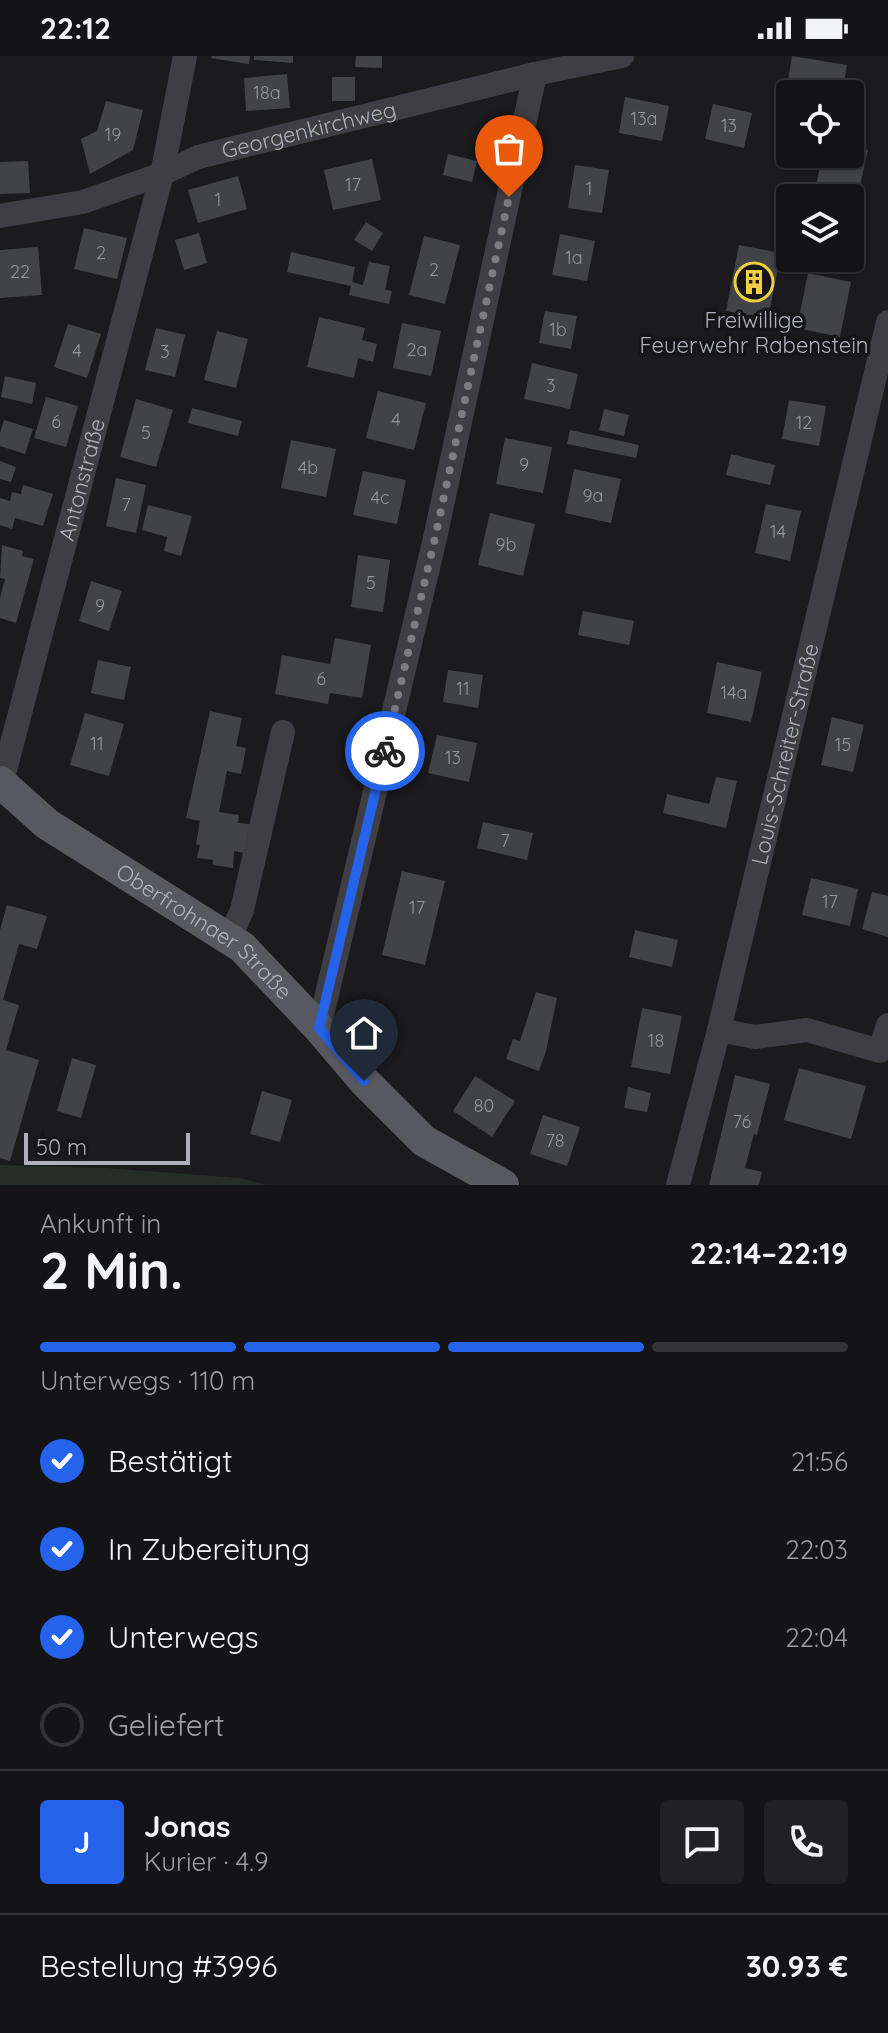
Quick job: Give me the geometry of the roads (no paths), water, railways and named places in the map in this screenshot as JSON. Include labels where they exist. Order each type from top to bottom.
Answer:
[{"type":"main road","name":"Oberfrohnaer Straße","points":[[1,785],[47,824],[242,947],[319,1028],[364,1081],[424,1141],[503,1185]]},
{"type":"street","name":"Antonstraße","points":[[1,785],[162,174],[185,56]]},
{"type":"street","name":"Georgenkirchweg","points":[[0,216],[83,202],[162,174],[198,157],[535,74],[622,56]]},
{"type":"street","points":[[319,1028],[435,538],[535,74]]},
{"type":"street","name":"Louis-Schreiter-Straße","points":[[678,1185],[719,1030],[888,322]]},
{"type":"street","points":[[229,939],[242,910],[283,732]]},
{"type":"street","points":[[719,1030],[755,1037],[807,1030],[880,1051],[888,1025]]},
{"type":"place","name":"Freiwillige Feuerwehr Rabenstein","points":[[754,282]]}]
